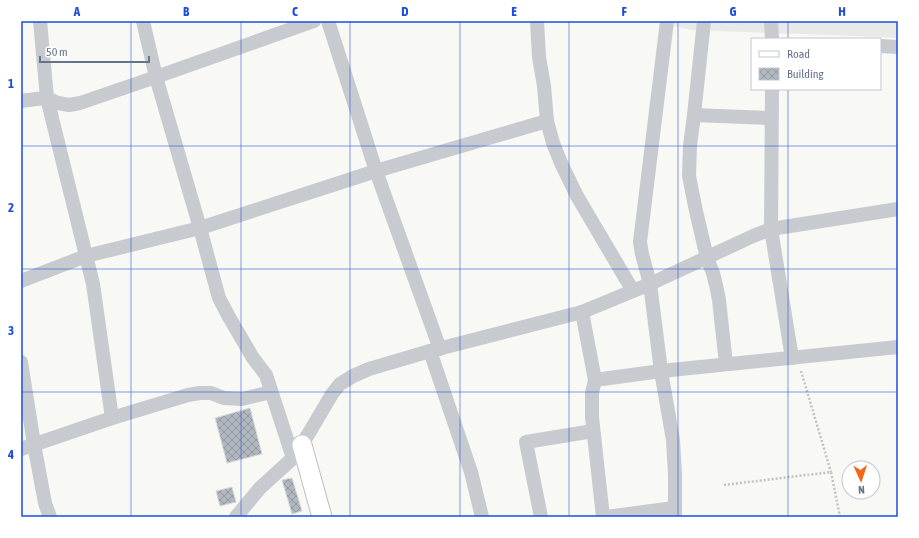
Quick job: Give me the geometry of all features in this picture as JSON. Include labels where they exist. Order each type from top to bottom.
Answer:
[{"type":"main road","points":[[297,452],[322,517]]},
{"type":"street","points":[[40,21],[47,98],[93,284],[112,418]]},
{"type":"street","points":[[143,21],[156,78],[219,298],[254,358],[266,375],[271,392],[297,452]]},
{"type":"street","points":[[21,101],[47,98],[58,103],[69,105],[80,103],[156,78],[314,21]]},
{"type":"street","points":[[328,21],[435,350],[471,472],[482,517]]},
{"type":"street","points":[[536,21],[547,121],[553,143],[577,196],[633,291]]},
{"type":"street","points":[[582,312],[595,380],[591,404],[593,431],[605,517],[674,512],[675,475],[673,440],[661,371],[650,284],[640,242],[666,21]]},
{"type":"street","points":[[704,21],[690,146],[689,176],[707,258],[713,273],[719,300],[726,364]]},
{"type":"street","points":[[771,21],[772,38]]},
{"type":"street","points":[[881,46],[898,47]]},
{"type":"street","points":[[772,90],[771,229],[794,357]]},
{"type":"street","points":[[694,114],[772,118]]},
{"type":"street","points":[[21,281],[86,256],[200,228],[376,171],[547,121]]},
{"type":"street","points":[[236,517],[260,488],[297,452],[332,394],[340,384],[353,376],[369,369],[435,350],[582,312],[650,284],[752,236],[771,229],[898,209]]},
{"type":"street","points":[[595,380],[661,371],[898,346]]},
{"type":"street","points":[[21,362],[28,447],[50,517]]},
{"type":"street","points":[[28,447],[112,418],[200,392],[211,393],[224,398],[242,398],[271,392]]},
{"type":"street","points":[[541,517],[526,442],[593,431]]},
{"type":"path","points":[[794,357],[831,472],[840,517]]},
{"type":"path","points":[[724,485],[831,472]]},
{"type":"shaded area","points":[[674,21],[898,21],[898,38],[691,30],[674,26]]},
{"type":"building","points":[[250,408],[262,454],[227,463],[215,418]]},
{"type":"building","points":[[292,478],[302,511],[292,514],[282,480]]},
{"type":"building","points":[[232,487],[236,502],[220,506],[216,491]]}]
